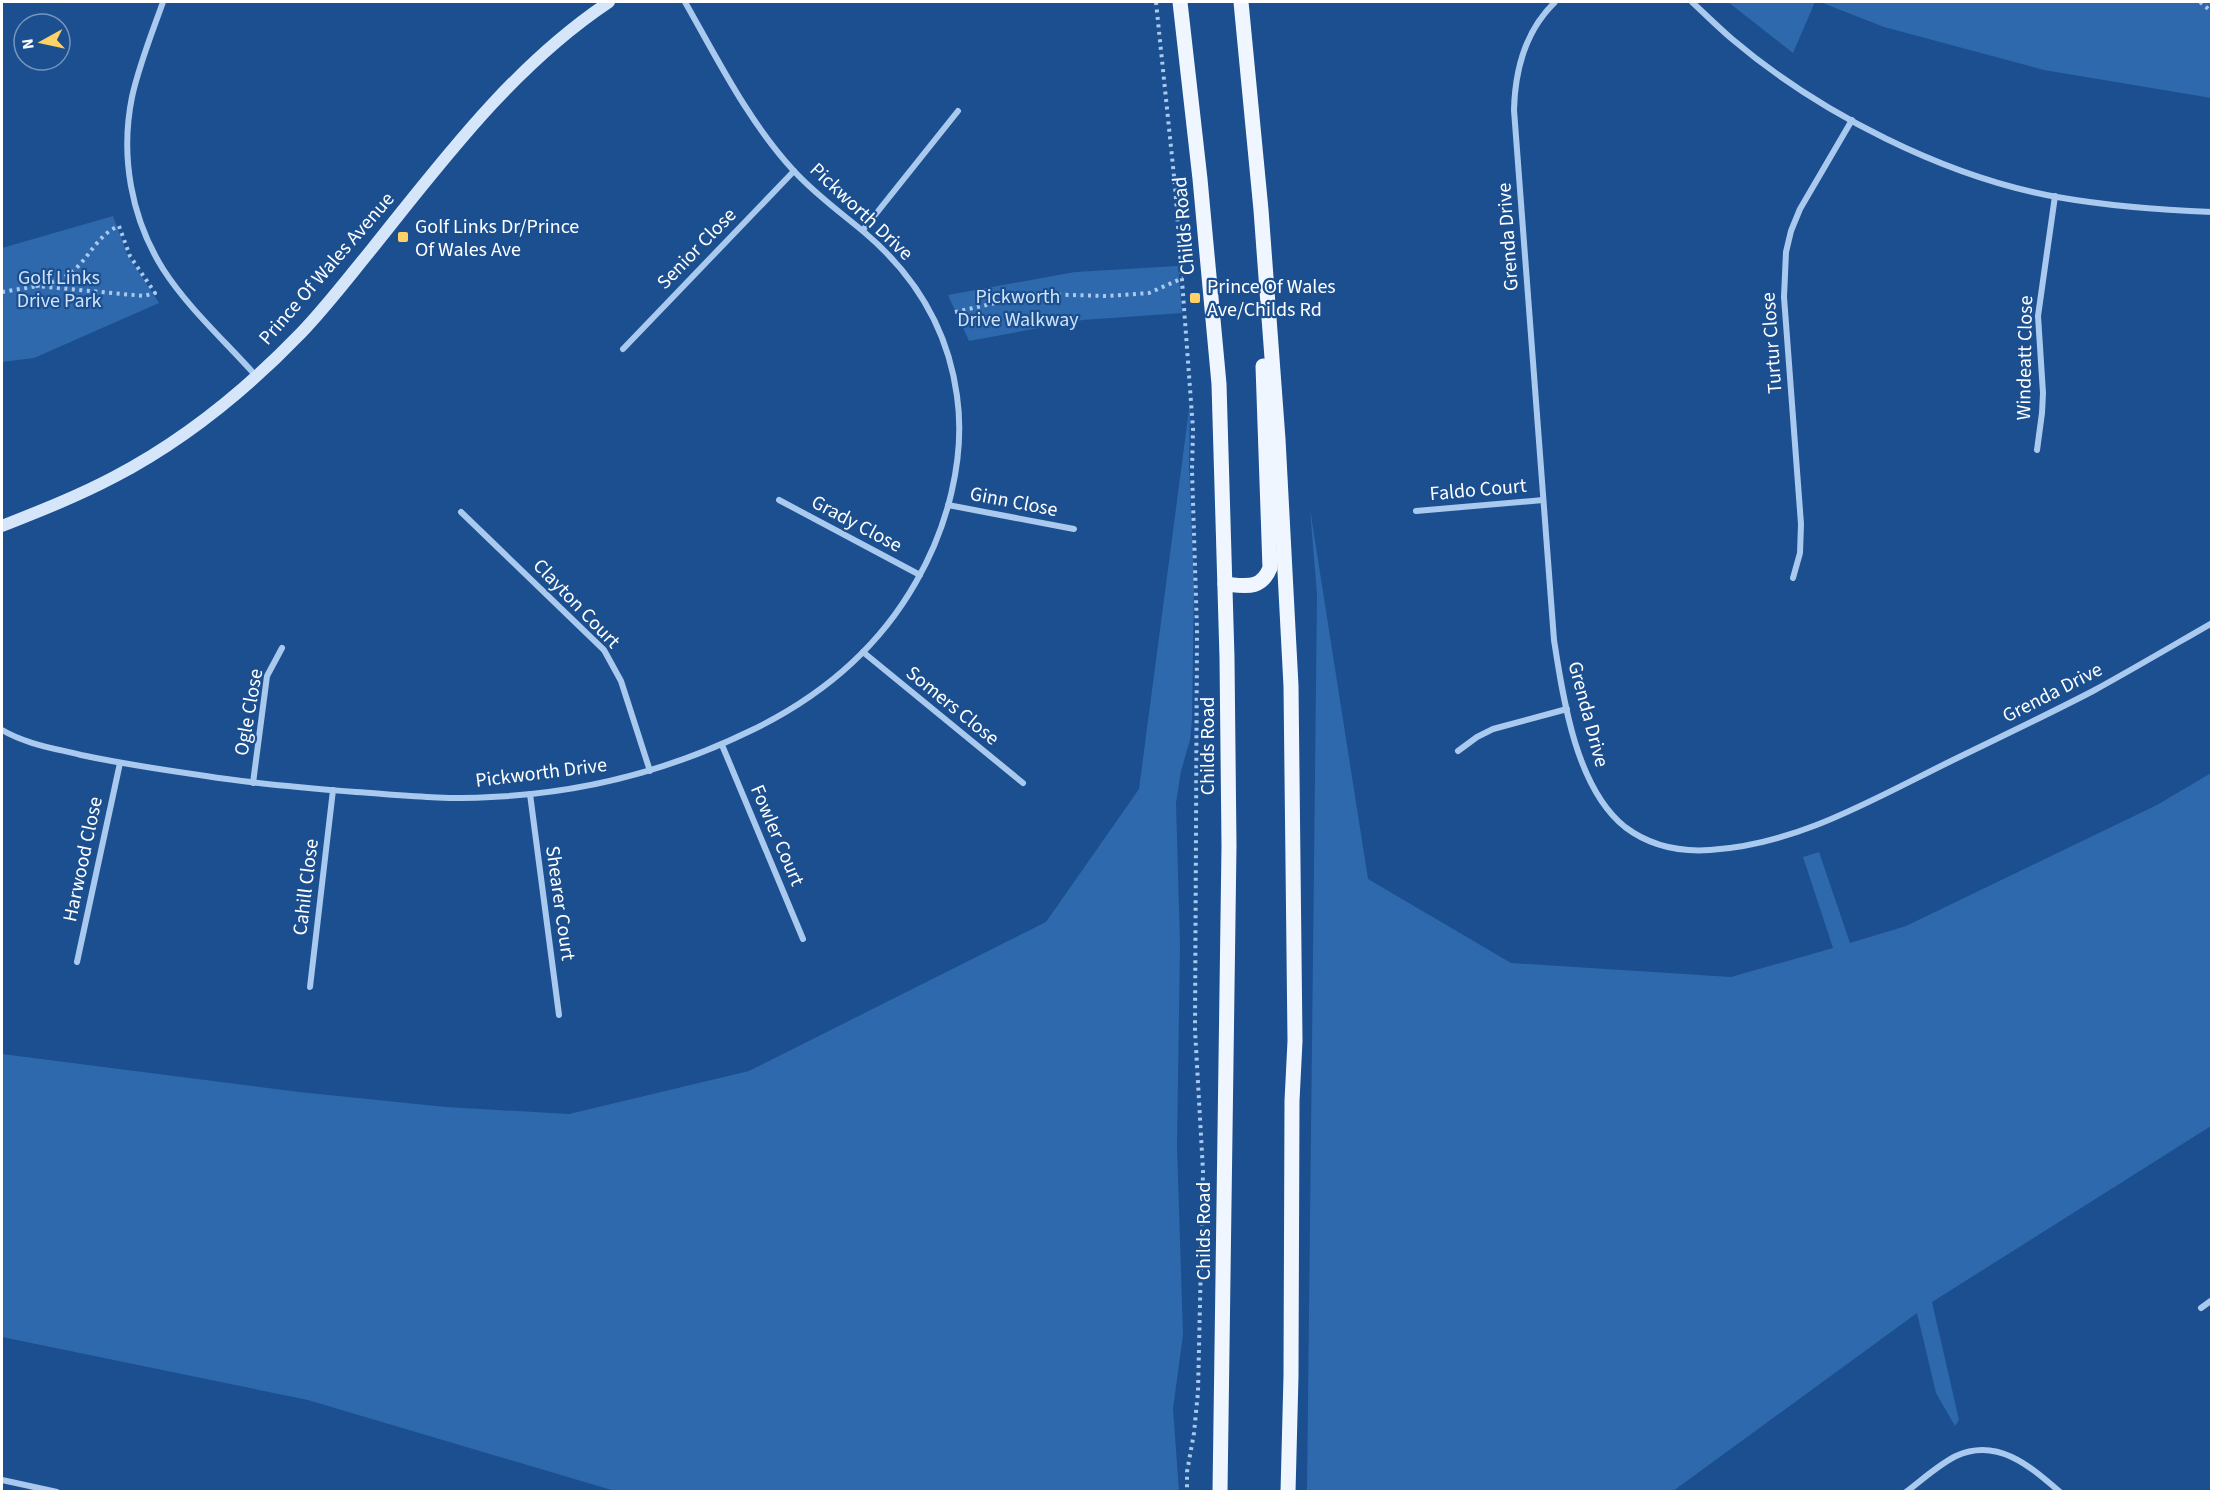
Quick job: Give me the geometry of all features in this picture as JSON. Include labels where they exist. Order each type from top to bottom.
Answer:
[{"type":"main road","name":"Childs Road","points":[[1180,2],[1200,179],[1219,384],[1226,584],[1229,846],[1220,1491]]},
{"type":"main road","points":[[1240,2],[1260,198],[1283,505],[1291,686],[1295,1041],[1292,1101],[1288,1491]]},
{"type":"main road","points":[[1226,584],[1256,585],[1266,578],[1270,568],[1263,353],[1267,297]]},
{"type":"street","points":[[163,2],[140,71],[129,118],[129,177],[136,209],[163,269],[185,299],[256,376]]},
{"type":"street","name":"Prince Of Wales Avenue","points":[[2,526],[80,494],[116,476],[186,432],[256,376],[301,333],[491,104],[554,43],[609,2]]},
{"type":"street","name":"Pickworth Drive","points":[[2,729],[32,744],[120,763],[253,783],[451,798],[530,794],[572,789],[650,771],[722,745],[802,703],[828,684],[863,652],[894,618],[920,575],[938,536],[948,505],[959,441],[959,417],[956,387],[941,332],[930,309],[906,273],[862,230],[794,171],[752,119],[685,2]]},
{"type":"street","name":"Grenda Drive","points":[[1555,2],[1537,24],[1518,66],[1514,110],[1554,640],[1567,709],[1590,781],[1611,814],[1635,833],[1660,845],[1678,849],[1713,850],[1798,832],[1854,810],[2091,692],[2211,623]]},
{"type":"street","points":[[1692,2],[1732,39],[1807,94],[1851,120],[1909,149],[1954,167],[2055,196],[2124,206],[2211,212]]},
{"type":"street","points":[[862,230],[958,111]]},
{"type":"street","name":"Turtur Close","points":[[1793,578],[1800,553],[1802,524],[1784,297],[1786,252],[1800,209],[1851,120]]},
{"type":"street","name":"Senior Close","points":[[622,349],[794,171]]},
{"type":"street","name":"Windeatt Close","points":[[2037,450],[2043,393],[2038,316],[2055,196]]},
{"type":"street","name":"Grady Close","points":[[779,500],[920,575]]},
{"type":"street","name":"Faldo Court","points":[[1416,511],[1543,500]]},
{"type":"street","name":"Ginn Close","points":[[948,505],[1074,529]]},
{"type":"street","name":"Clayton Court","points":[[461,512],[604,650],[621,681],[650,771]]},
{"type":"street","name":"Ogle Close","points":[[253,783],[267,676],[282,648]]},
{"type":"street","name":"Somers Close","points":[[863,652],[1023,783]]},
{"type":"street","points":[[1458,751],[1493,729],[1567,709]]},
{"type":"street","name":"Fowler Court","points":[[722,745],[803,939]]},
{"type":"street","name":"Harwood Close","points":[[77,962],[120,763]]},
{"type":"street","name":"Cahill Close","points":[[310,987],[333,790]]},
{"type":"street","name":"Shearer Court","points":[[530,794],[559,1015]]},
{"type":"street","points":[[2201,1308],[2211,1300]]},
{"type":"street","points":[[1906,1491],[1955,1457],[1978,1450],[1995,1450],[2026,1464],[2060,1491]]},
{"type":"street","points":[[2,1480],[56,1491]]},
{"type":"path","points":[[1156,2],[1183,278],[1193,429],[1192,470],[1197,630],[1195,1030],[1203,1171],[1198,1392],[1187,1472],[1187,1491]]},
{"type":"path","points":[[2200,2],[2211,12]]},
{"type":"path","points":[[2,292],[55,282],[74,271],[109,231],[119,226],[130,255],[155,293],[144,296],[38,286]]},
{"type":"path","points":[[955,312],[1036,294],[1107,296],[1149,293],[1183,278]]},
{"type":"green space","points":[[1728,2],[1815,2],[1793,53]]},
{"type":"green space","points":[[1820,2],[2211,2],[2211,98],[2044,70],[1884,27]]},
{"type":"green space","name":"Golf Links Drive Park","points":[[113,216],[127,254],[159,303],[34,358],[2,362],[2,248]]},
{"type":"green space","name":"Pickworth Drive Walkway","points":[[1178,266],[1182,313],[1083,320],[969,341],[948,295],[1075,272]]},
{"type":"green space","points":[[1190,402],[1189,466],[1194,584],[1192,720],[1190,740],[1181,771],[1176,803],[1180,944],[1177,1146],[1183,1335],[1173,1409],[1179,1491],[615,1491],[308,1400],[2,1337],[2,1054],[299,1092],[446,1107],[569,1114],[749,1071],[1046,922],[1139,789]]},
{"type":"green space","points":[[1310,509],[1368,879],[1511,963],[1731,977],[1833,948],[1803,857],[1819,852],[1850,943],[1906,926],[2157,805],[2211,773],[2211,1126],[1932,1302],[1959,1420],[1955,1426],[1936,1393],[1917,1313],[1673,1491],[1307,1491],[1317,594]]},
{"type":"place","name":"Golf Links Dr/Prince Of Wales Ave","points":[[403,237]]},
{"type":"place","name":"Prince Of Wales Ave/Childs Rd","points":[[1195,298]]}]
